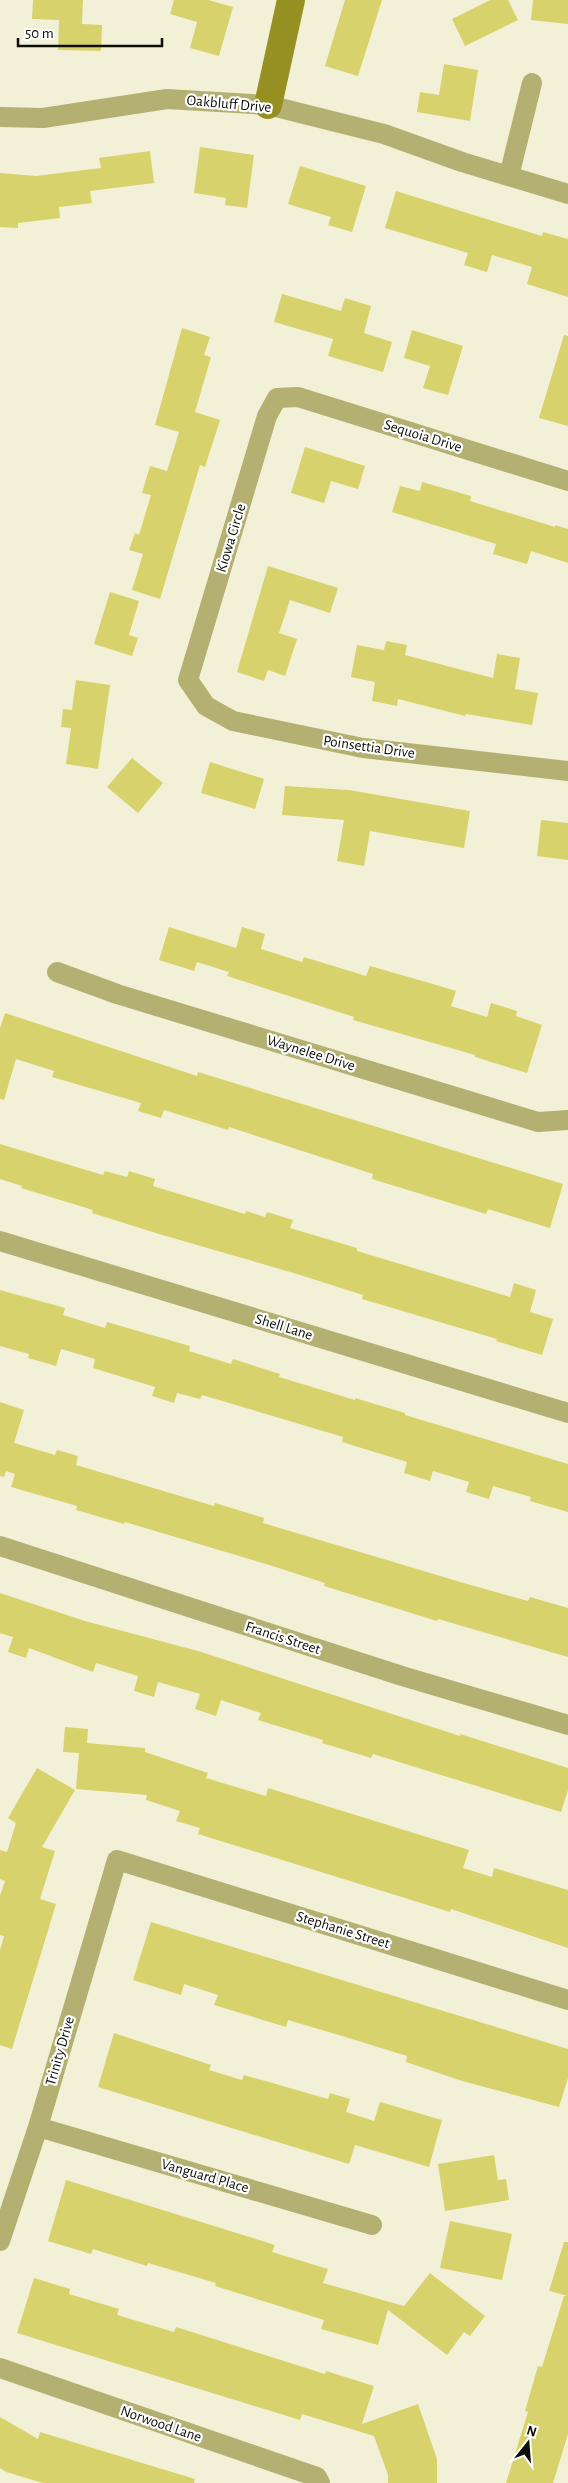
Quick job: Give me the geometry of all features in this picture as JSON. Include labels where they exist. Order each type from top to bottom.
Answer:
[{"type":"street","points":[[268,105],[291,0]]},
{"type":"street","points":[[509,176],[532,83]]},
{"type":"street","name":"Oakbluff Drive","points":[[0,118],[43,118],[167,99],[268,105],[384,134],[568,194]]},
{"type":"street","name":"Sequoia Drive","points":[[278,398],[298,397],[568,480]]},
{"type":"street","name":"Kiowa Circle","points":[[188,680],[267,416],[278,398]]},
{"type":"street","name":"Poinsettia Drive","points":[[188,680],[206,706],[233,721],[362,748],[568,771]]},
{"type":"street","name":"Waynelee Drive","points":[[57,972],[117,994],[538,1122],[568,1120]]},
{"type":"street","name":"Shell Lane","points":[[0,1241],[568,1413]]},
{"type":"street","name":"Francis Street","points":[[0,1546],[402,1676],[568,1725]]},
{"type":"street","name":"Stephanie Street","points":[[117,1860],[568,2000]]},
{"type":"street","name":"Trinity Drive","points":[[0,2241],[38,2127],[117,1860]]},
{"type":"street","name":"Vanguard Place","points":[[38,2127],[372,2225]]},
{"type":"street","name":"Norwood Lane","points":[[0,2368],[317,2477],[320,2483]]},
{"type":"building","points":[[33,0],[83,0],[82,24],[102,25],[101,51],[58,50],[59,20],[32,19]]},
{"type":"building","points":[[174,0],[208,0],[233,7],[219,56],[190,48],[197,22],[170,14]]},
{"type":"building","points":[[345,0],[382,0],[358,76],[325,66]]},
{"type":"building","points":[[490,0],[508,0],[518,20],[465,46],[452,19]]},
{"type":"building","points":[[533,0],[568,0],[568,24],[531,20]]},
{"type":"building","points":[[444,64],[478,70],[470,121],[417,112],[420,92],[439,95]]},
{"type":"building","points":[[200,147],[254,155],[247,208],[225,205],[226,198],[194,193]]},
{"type":"building","points":[[150,151],[154,183],[90,191],[92,203],[59,207],[60,218],[18,223],[18,228],[0,227],[0,173],[36,176],[101,168],[99,158]]},
{"type":"building","points":[[300,166],[366,186],[352,232],[328,225],[331,217],[288,204]]},
{"type":"building","points":[[396,191],[542,236],[543,232],[568,239],[568,297],[527,284],[532,267],[492,255],[487,272],[464,265],[468,253],[385,228]]},
{"type":"building","points":[[282,294],[341,311],[345,298],[371,306],[364,333],[392,342],[383,372],[328,356],[333,339],[274,322]]},
{"type":"building","points":[[182,328],[210,337],[204,355],[211,357],[195,412],[220,420],[205,467],[200,465],[160,599],[132,590],[143,554],[129,550],[135,533],[139,535],[151,495],[142,493],[150,466],[167,471],[179,432],[155,425]]},
{"type":"building","points":[[412,330],[463,346],[448,395],[423,388],[430,366],[404,358]]},
{"type":"building","points":[[564,335],[568,336],[568,426],[539,418]]},
{"type":"building","points":[[305,447],[365,466],[358,489],[331,481],[324,503],[291,493]]},
{"type":"building","points":[[422,482],[471,496],[470,501],[555,527],[555,525],[568,529],[568,563],[531,551],[527,564],[493,554],[496,544],[392,512],[400,486],[420,491]]},
{"type":"building","points":[[268,566],[338,588],[330,613],[290,600],[279,633],[297,639],[285,676],[268,670],[264,681],[237,672]]},
{"type":"building","points":[[110,592],[139,601],[129,635],[138,638],[132,656],[94,644]]},
{"type":"building","points":[[386,641],[407,645],[405,655],[493,678],[497,654],[520,658],[515,689],[538,693],[532,725],[466,714],[465,716],[398,699],[397,706],[372,701],[375,682],[351,677],[357,645],[384,650]]},
{"type":"building","points":[[76,680],[110,685],[98,769],[66,764],[71,728],[61,727],[63,709],[72,710]]},
{"type":"building","points":[[132,758],[163,783],[138,813],[107,787]]},
{"type":"building","points":[[210,762],[264,779],[255,809],[201,793]]},
{"type":"building","points":[[285,786],[349,790],[470,811],[464,848],[370,831],[364,866],[337,861],[344,820],[282,815]]},
{"type":"building","points":[[541,820],[568,823],[568,860],[537,856]]},
{"type":"building","points":[[169,927],[236,948],[242,927],[265,934],[261,949],[302,962],[304,957],[366,976],[370,966],[433,984],[456,991],[451,1006],[487,1017],[491,1003],[517,1011],[516,1016],[542,1025],[527,1073],[475,1057],[475,1055],[353,1020],[354,1017],[227,976],[229,972],[197,962],[194,971],[159,960]]},
{"type":"building","points":[[5,1013],[197,1076],[198,1072],[563,1184],[550,1228],[488,1209],[486,1214],[372,1179],[373,1174],[229,1127],[228,1130],[164,1110],[161,1118],[138,1111],[141,1103],[52,1077],[54,1071],[16,1059],[4,1100],[0,1099],[0,1028]]},
{"type":"building","points":[[0,1144],[103,1175],[105,1171],[127,1177],[129,1171],[155,1179],[153,1186],[245,1214],[246,1211],[265,1217],[267,1212],[293,1220],[290,1228],[357,1248],[357,1251],[510,1297],[514,1283],[536,1290],[530,1312],[553,1319],[542,1355],[496,1341],[497,1339],[362,1299],[363,1295],[159,1234],[92,1213],[93,1210],[21,1188],[22,1186],[0,1179]]},
{"type":"building","points":[[0,1290],[65,1308],[63,1315],[105,1328],[107,1322],[190,1346],[189,1351],[231,1364],[233,1359],[280,1374],[279,1377],[405,1413],[405,1415],[568,1464],[568,1512],[530,1501],[531,1497],[493,1486],[489,1499],[466,1492],[469,1482],[433,1471],[430,1481],[404,1473],[407,1462],[342,1442],[343,1437],[202,1395],[200,1399],[177,1393],[174,1403],[152,1396],[155,1387],[93,1368],[95,1359],[61,1349],[56,1366],[28,1358],[29,1354],[0,1346]]},
{"type":"building","points":[[0,1402],[24,1410],[14,1443],[55,1455],[57,1450],[78,1456],[76,1465],[214,1506],[215,1503],[264,1518],[263,1523],[467,1584],[528,1601],[530,1597],[568,1608],[568,1657],[438,1619],[437,1621],[324,1586],[325,1583],[266,1564],[125,1522],[124,1524],[76,1510],[77,1506],[11,1487],[15,1474],[6,1471],[4,1477],[0,1476]]},
{"type":"building","points":[[0,1593],[85,1621],[198,1651],[460,1736],[460,1734],[568,1768],[568,1790],[561,1812],[373,1754],[371,1758],[322,1743],[323,1740],[258,1720],[261,1713],[221,1700],[216,1716],[195,1709],[200,1694],[158,1682],[154,1697],[134,1691],[138,1676],[96,1663],[93,1672],[29,1648],[26,1658],[8,1652],[13,1637],[0,1633]]},
{"type":"building","points":[[65,1727],[88,1729],[87,1743],[145,1748],[145,1752],[208,1773],[206,1778],[266,1796],[268,1788],[469,1850],[463,1868],[492,1877],[494,1868],[568,1890],[568,1948],[451,1909],[450,1912],[198,1834],[200,1828],[176,1821],[180,1811],[146,1800],[147,1795],[76,1789],[79,1753],[63,1752]]},
{"type":"building","points":[[37,1768],[75,1790],[42,1847],[55,1851],[40,1899],[56,1904],[12,2049],[0,2045],[0,1950],[4,1936],[0,1935],[0,1896],[5,1881],[0,1879],[0,1850],[7,1852],[16,1823],[8,1818]]},
{"type":"building","points":[[151,1922],[568,2049],[568,2078],[559,2107],[462,2081],[406,2062],[407,2056],[288,2020],[286,2027],[214,2005],[218,1995],[184,1984],[181,1995],[133,1980]]},
{"type":"building","points":[[114,2033],[211,2065],[209,2070],[242,2080],[244,2075],[328,2099],[330,2093],[350,2099],[346,2112],[374,2121],[380,2102],[442,2120],[429,2167],[355,2145],[349,2164],[98,2087]]},
{"type":"building","points":[[494,2155],[498,2180],[506,2179],[509,2200],[445,2211],[438,2164]]},
{"type":"building","points":[[66,2180],[275,2245],[272,2252],[328,2269],[323,2283],[404,2306],[430,2273],[485,2316],[470,2336],[464,2332],[447,2355],[388,2310],[378,2345],[321,2329],[324,2320],[215,2286],[216,2283],[148,2263],[147,2266],[93,2249],[91,2254],[48,2241]]},
{"type":"building","points":[[450,2221],[512,2234],[502,2280],[440,2268]]},
{"type":"building","points":[[564,2242],[568,2242],[568,2296],[549,2291]]},
{"type":"building","points":[[34,2278],[70,2289],[69,2294],[119,2309],[117,2315],[174,2332],[176,2327],[325,2374],[326,2371],[374,2386],[362,2424],[418,2404],[437,2459],[437,2483],[388,2483],[388,2475],[374,2436],[302,2414],[300,2420],[17,2333]]},
{"type":"building","points":[[564,2296],[568,2296],[568,2434],[553,2483],[506,2483],[528,2412],[525,2411],[538,2366],[542,2367]]},
{"type":"building","points":[[0,2417],[38,2439],[40,2432],[195,2479],[194,2483],[43,2483],[6,2472],[0,2468]]}]
